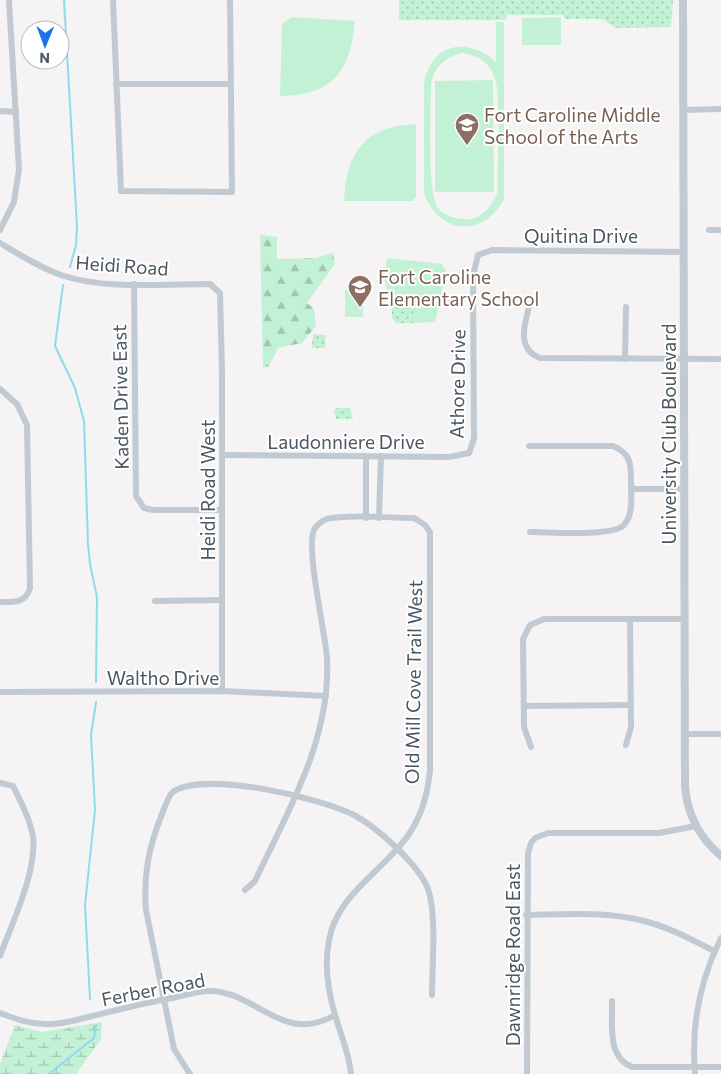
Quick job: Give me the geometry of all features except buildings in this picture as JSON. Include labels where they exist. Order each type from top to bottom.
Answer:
[{"type":"street","points":[[0,230],[14,202],[19,182],[9,0]]},
{"type":"street","points":[[113,0],[121,191],[232,192],[230,0]]},
{"type":"street","name":"University Club Boulevard","points":[[683,0],[686,796],[696,826],[703,838],[721,856]]},
{"type":"street","points":[[116,84],[230,84]]},
{"type":"street","points":[[684,110],[721,109]]},
{"type":"street","points":[[0,112],[16,112]]},
{"type":"street","points":[[709,230],[721,230]]},
{"type":"street","name":"Heidi Road","points":[[0,243],[39,266],[61,275],[85,281],[134,284],[210,284],[218,290]]},
{"type":"street","name":"Quitina Drive","points":[[478,255],[492,250],[684,252]]},
{"type":"street","name":"Athore Drive","points":[[469,452],[474,438],[473,276],[478,255]]},
{"type":"street","name":"Kaden Drive East","points":[[134,284],[136,496],[144,508],[153,510],[222,510]]},
{"type":"street","name":"Heidi Road West","points":[[218,290],[222,302],[222,692]]},
{"type":"street","points":[[625,359],[626,307]]},
{"type":"street","points":[[529,308],[524,325],[523,338],[528,350],[534,356],[545,359],[721,359]]},
{"type":"street","points":[[0,389],[17,404],[27,425],[30,569],[28,596],[16,602],[0,602]]},
{"type":"street","points":[[529,446],[613,446],[620,449],[631,462],[629,517],[625,524],[612,532],[530,532]]},
{"type":"street","name":"Laudonniere Drive","points":[[222,455],[449,457],[469,452]]},
{"type":"street","points":[[366,456],[366,518]]},
{"type":"street","points":[[245,890],[255,881],[310,764],[326,696],[325,634],[311,538],[316,526],[331,518],[379,518],[380,456]]},
{"type":"street","points":[[631,490],[684,489]]},
{"type":"street","name":"Old Mill Cove Trail West","points":[[351,1074],[350,1057],[335,1015],[327,977],[330,937],[335,922],[349,899],[410,834],[422,810],[428,789],[430,770],[430,532],[425,525],[414,518],[379,518]]},
{"type":"street","points":[[154,601],[222,600]]},
{"type":"street","points":[[531,747],[524,728],[523,639],[530,626],[544,619],[685,619]]},
{"type":"street","points":[[626,745],[631,727],[630,619]]},
{"type":"street","name":"Waltho Drive","points":[[0,692],[222,692],[326,696]]},
{"type":"street","points":[[524,706],[631,705]]},
{"type":"street","points":[[685,734],[721,734]]},
{"type":"street","points":[[0,783],[13,786],[28,816],[33,837],[26,884],[0,956]]},
{"type":"street","points":[[190,1074],[174,1049],[146,910],[144,879],[151,843],[174,792],[189,786],[250,786],[332,806],[354,815],[372,827],[421,876],[431,902],[432,995]]},
{"type":"street","name":"Dawnridge Road East","points":[[527,1074],[526,915],[528,853],[531,843],[536,838],[548,833],[659,833],[696,826]]},
{"type":"street","points":[[526,915],[592,914],[628,918],[666,928],[714,952]]},
{"type":"street","points":[[695,1071],[694,1032],[699,1001],[714,952],[721,938]]},
{"type":"street","name":"Ferber Road","points":[[0,1013],[25,1022],[63,1023],[208,991],[238,997],[268,1015],[283,1021],[310,1023],[335,1015]]},
{"type":"street","points":[[612,1001],[614,1049],[619,1058],[627,1065],[632,1067],[695,1071],[721,1067]]},
{"type":"green space","points":[[399,0],[673,0],[671,27],[616,28],[602,19],[565,19],[562,15],[507,15],[506,20],[399,20]]},
{"type":"green space","points":[[292,17],[355,21],[353,39],[343,67],[336,77],[326,85],[298,95],[280,96],[282,24]]},
{"type":"green space","points":[[561,17],[561,45],[522,45],[522,18]]},
{"type":"green space","points":[[496,22],[504,22],[504,199],[495,212],[485,220],[473,225],[450,224],[431,207],[424,193],[424,83],[428,69],[435,59],[443,52],[452,48],[474,49],[496,62]],"holes":[[[462,53],[477,57],[489,66],[492,71],[496,85],[499,114],[498,191],[494,201],[484,213],[469,219],[452,217],[444,214],[438,208],[432,186],[430,150],[432,79],[437,68],[445,61]]]},
{"type":"green space","points":[[493,80],[494,192],[435,192],[435,81]]},
{"type":"green space","points":[[416,124],[416,196],[412,201],[344,201],[349,169],[354,156],[362,145],[371,136],[384,130]]},
{"type":"green space","points":[[260,235],[277,237],[277,259],[315,258],[333,253],[335,264],[307,303],[314,309],[316,326],[302,343],[278,348],[269,366],[263,368]]},
{"type":"green space","points":[[387,258],[442,264],[446,271],[435,322],[413,323],[413,306],[394,306],[392,304],[384,280]]},
{"type":"green space","points":[[345,290],[363,290],[363,317],[345,317]]},
{"type":"green space","points":[[392,304],[394,306],[413,306],[413,323],[396,323],[392,318]]},
{"type":"green space","points":[[313,334],[326,335],[325,348],[312,348]]},
{"type":"green space","points":[[336,408],[350,408],[353,419],[336,419],[334,412]]},
{"type":"green space","points":[[102,1022],[101,1039],[76,1074],[0,1074],[0,1064],[15,1025],[42,1032]]},
{"type":"waterway","points":[[64,0],[77,226],[76,245],[70,267]]},
{"type":"waterway","points":[[63,285],[55,346],[75,388],[84,421],[88,544],[97,597],[96,682]]},
{"type":"waterway","points":[[90,999],[85,905],[95,810],[91,735],[96,702]]},
{"type":"waterway","points":[[49,1074],[94,1038],[96,1025]]},
{"type":"place","name":"Fort Caroline Middle School of the Arts","points":[[467,146]]},
{"type":"place","name":"Fort Caroline Elementary School","points":[[360,308]]}]
